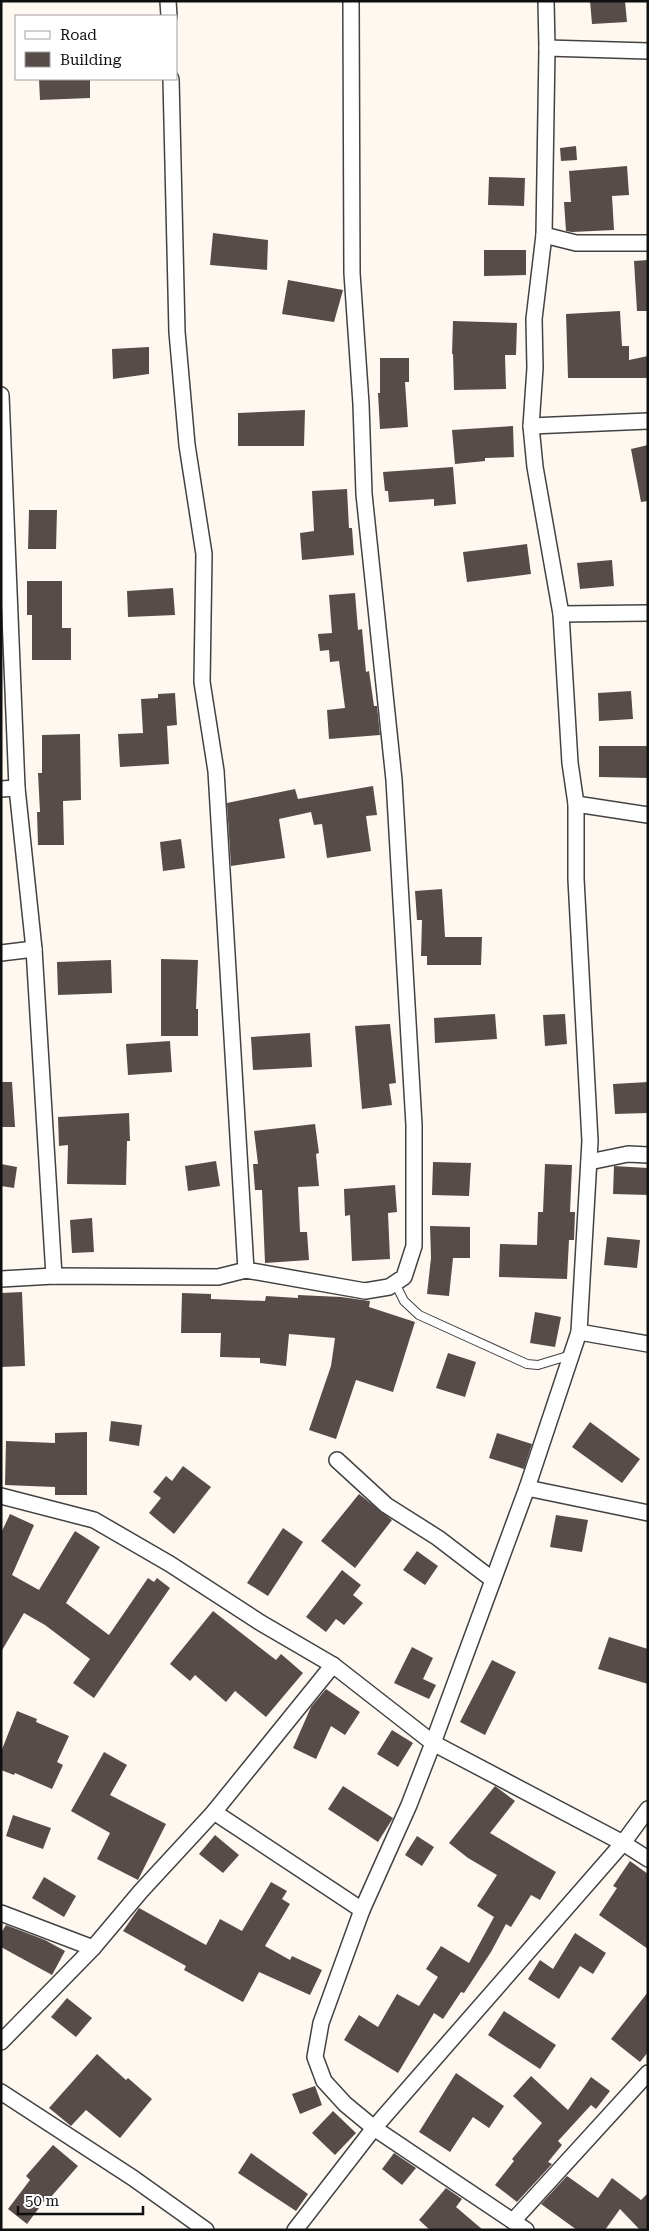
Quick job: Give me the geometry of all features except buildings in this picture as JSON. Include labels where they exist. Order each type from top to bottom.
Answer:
[{"type":"street","points":[[168,1],[169,15]]},
{"type":"street","points":[[1,1279],[54,1276],[218,1277],[246,1270],[365,1291],[389,1287],[404,1277],[414,1246],[414,1125],[394,780],[364,494],[361,404],[352,273],[351,1]]},
{"type":"street","points":[[526,2230],[374,2128],[345,2104],[324,2080],[315,2057],[321,2023],[362,1910],[409,1805],[433,1743],[527,1488],[578,1332],[590,1141],[576,879],[576,804],[570,763],[561,614],[535,467],[531,426],[535,368],[534,318],[544,235],[546,1]]},
{"type":"street","points":[[547,48],[648,52]]},
{"type":"street","points":[[172,80],[177,332],[187,445],[204,554],[202,682],[216,771],[246,1270]]},
{"type":"street","points":[[544,235],[576,243],[648,243]]},
{"type":"street","points":[[1,395],[5,606],[17,788],[34,949],[54,1276]]},
{"type":"street","points":[[531,426],[648,420]]},
{"type":"street","points":[[561,614],[648,613]]},
{"type":"street","points":[[1,789],[17,788]]},
{"type":"street","points":[[576,804],[648,815]]},
{"type":"street","points":[[1,953],[34,949]]},
{"type":"street","points":[[589,1162],[628,1154],[648,1155]]},
{"type":"street","points":[[578,1332],[648,1344]]},
{"type":"street","points":[[337,1460],[386,1505],[438,1538],[493,1580]]},
{"type":"street","points":[[527,1488],[648,1513]]},
{"type":"street","points":[[1,1496],[94,1520],[170,1564],[261,1623],[333,1665],[433,1743],[623,1843],[648,1859]]},
{"type":"street","points":[[1,2042],[93,1948],[141,1891],[214,1812],[333,1665]]},
{"type":"street","points":[[295,2230],[374,2128],[623,1843],[648,1809]]},
{"type":"street","points":[[214,1812],[362,1910]]},
{"type":"street","points":[[1,1913],[93,1948]]},
{"type":"street","points":[[513,2221],[648,2073]]},
{"type":"street","points":[[1,2092],[133,2178],[206,2230]]},
{"type":"lane","points":[[395,1283],[404,1301],[419,1315],[527,1364],[538,1365],[571,1355]]}]
